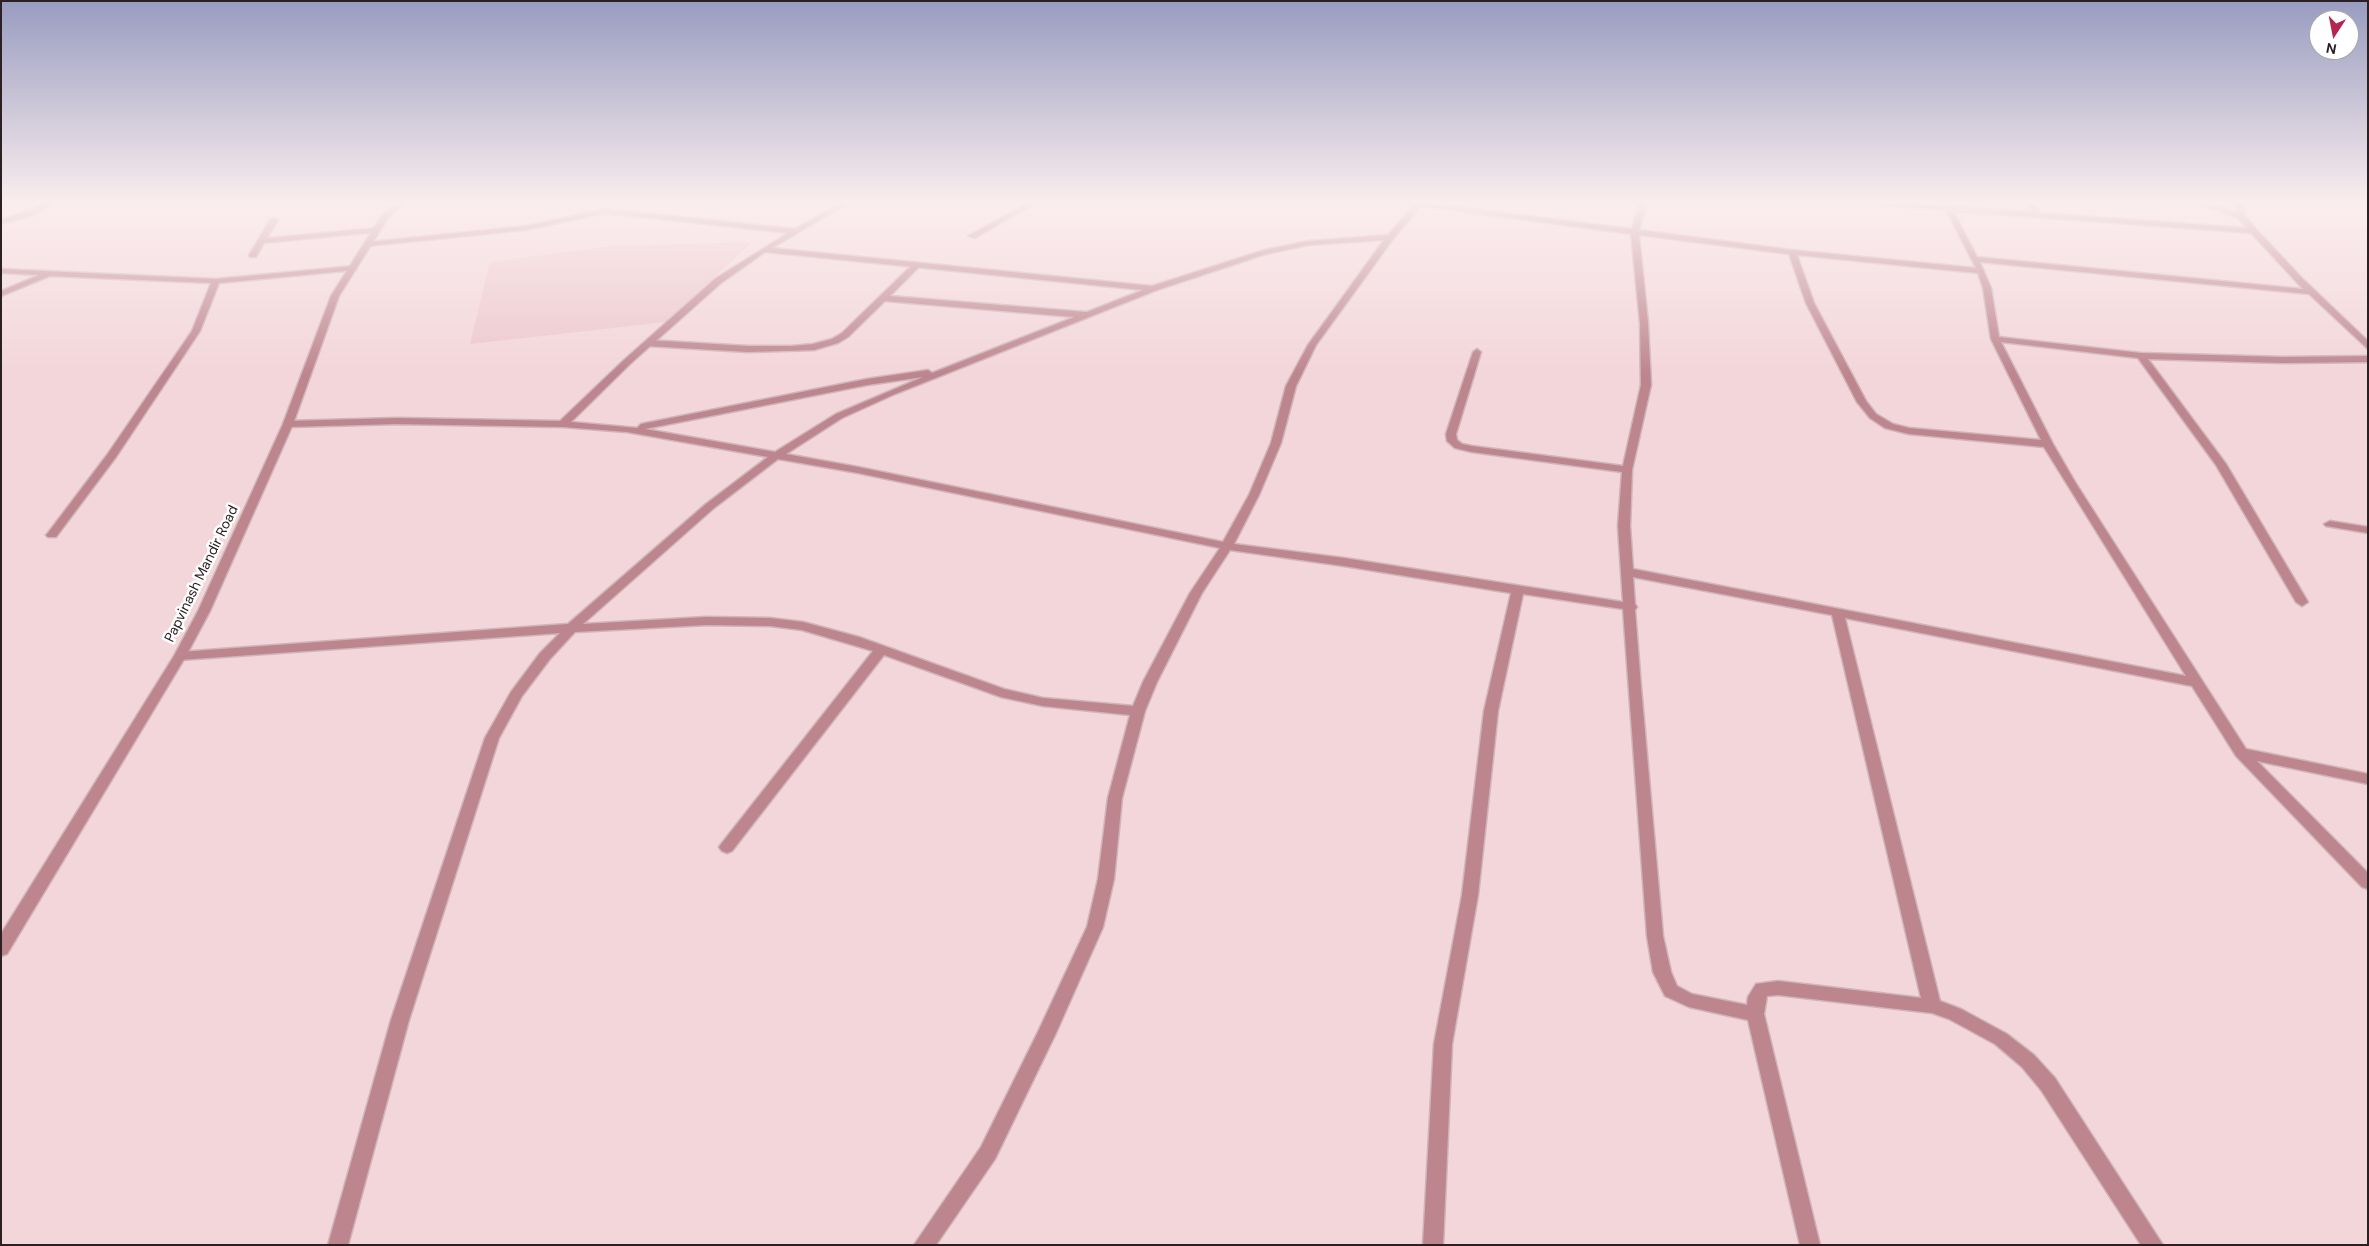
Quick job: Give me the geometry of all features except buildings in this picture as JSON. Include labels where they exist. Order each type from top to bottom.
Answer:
[{"type":"street","name":"Papvinash Mandir Road","points":[[1,949],[180,656],[204,611],[288,424],[335,296],[359,259]]},
{"type":"street","points":[[563,424],[648,343],[718,281],[750,259]]},
{"type":"street","points":[[858,259],[1154,288]]},
{"type":"street","points":[[338,1245],[400,1020],[492,738],[516,694],[544,656],[571,628],[710,506],[777,455],[839,416],[943,372],[1154,288],[1242,259]]},
{"type":"street","points":[[924,1245],[988,1153],[1047,1034],[1095,927],[1106,878],[1115,798],[1138,711],[1150,682],[1196,593],[1227,546],[1254,495],[1276,443],[1291,386],[1312,345],[1374,259]]},
{"type":"street","points":[[1638,259],[1644,323],[1646,385],[1627,470],[1624,526],[1631,607],[1634,687],[1654,926],[1662,972],[1671,991],[1689,1000],[1755,1014]]},
{"type":"street","points":[[1795,259],[1810,303],[1862,402],[1873,416],[1889,426],[1909,431],[2048,444]]},
{"type":"street","points":[[1860,259],[1981,272]]},
{"type":"street","points":[[1976,259],[1987,288],[1995,339],[2048,444],[2195,682],[2241,753],[2276,791],[2368,883]]},
{"type":"street","points":[[1977,259],[2312,292]]},
{"type":"street","points":[[2280,259],[2368,346]]},
{"type":"street","points":[[648,343],[748,349],[814,348],[835,341],[845,335],[918,265]]},
{"type":"street","points":[[1,271],[216,281],[353,268]]},
{"type":"street","points":[[1,294],[48,274]]},
{"type":"street","points":[[52,536],[111,456],[196,331],[216,281]]},
{"type":"street","points":[[884,298],[1086,316]]},
{"type":"street","points":[[1995,339],[2141,356],[2283,360],[2368,359]]},
{"type":"street","points":[[1477,352],[1451,434],[1452,441],[1459,446],[1472,449],[1627,470]]},
{"type":"street","points":[[2141,356],[2221,464],[2302,602]]},
{"type":"street","points":[[628,429],[688,419],[867,382],[943,372]]},
{"type":"street","points":[[288,424],[397,421],[563,424],[628,429],[777,455],[1227,546],[1344,562],[1631,607]]},
{"type":"street","points":[[2330,524],[2368,530]]},
{"type":"street","points":[[1628,572],[2195,682]]},
{"type":"street","points":[[1433,1245],[1443,1044],[1470,894],[1491,711],[1518,590]]},
{"type":"street","points":[[1838,614],[1932,1006]]},
{"type":"street","points":[[180,656],[571,628],[706,622],[770,622],[803,626],[855,640],[1001,693],[1043,702],[1138,711]]},
{"type":"street","points":[[727,847],[881,650]]},
{"type":"street","points":[[2241,753],[2368,779]]},
{"type":"street","points":[[1810,1245],[1755,1014],[1757,997],[1762,990],[1778,988],[1932,1006],[1955,1014],[2001,1039],[2028,1061],[2048,1084],[2153,1245]]},
{"type":"shaded area","points":[[512,259],[734,259],[667,322],[470,344],[490,262]]}]
